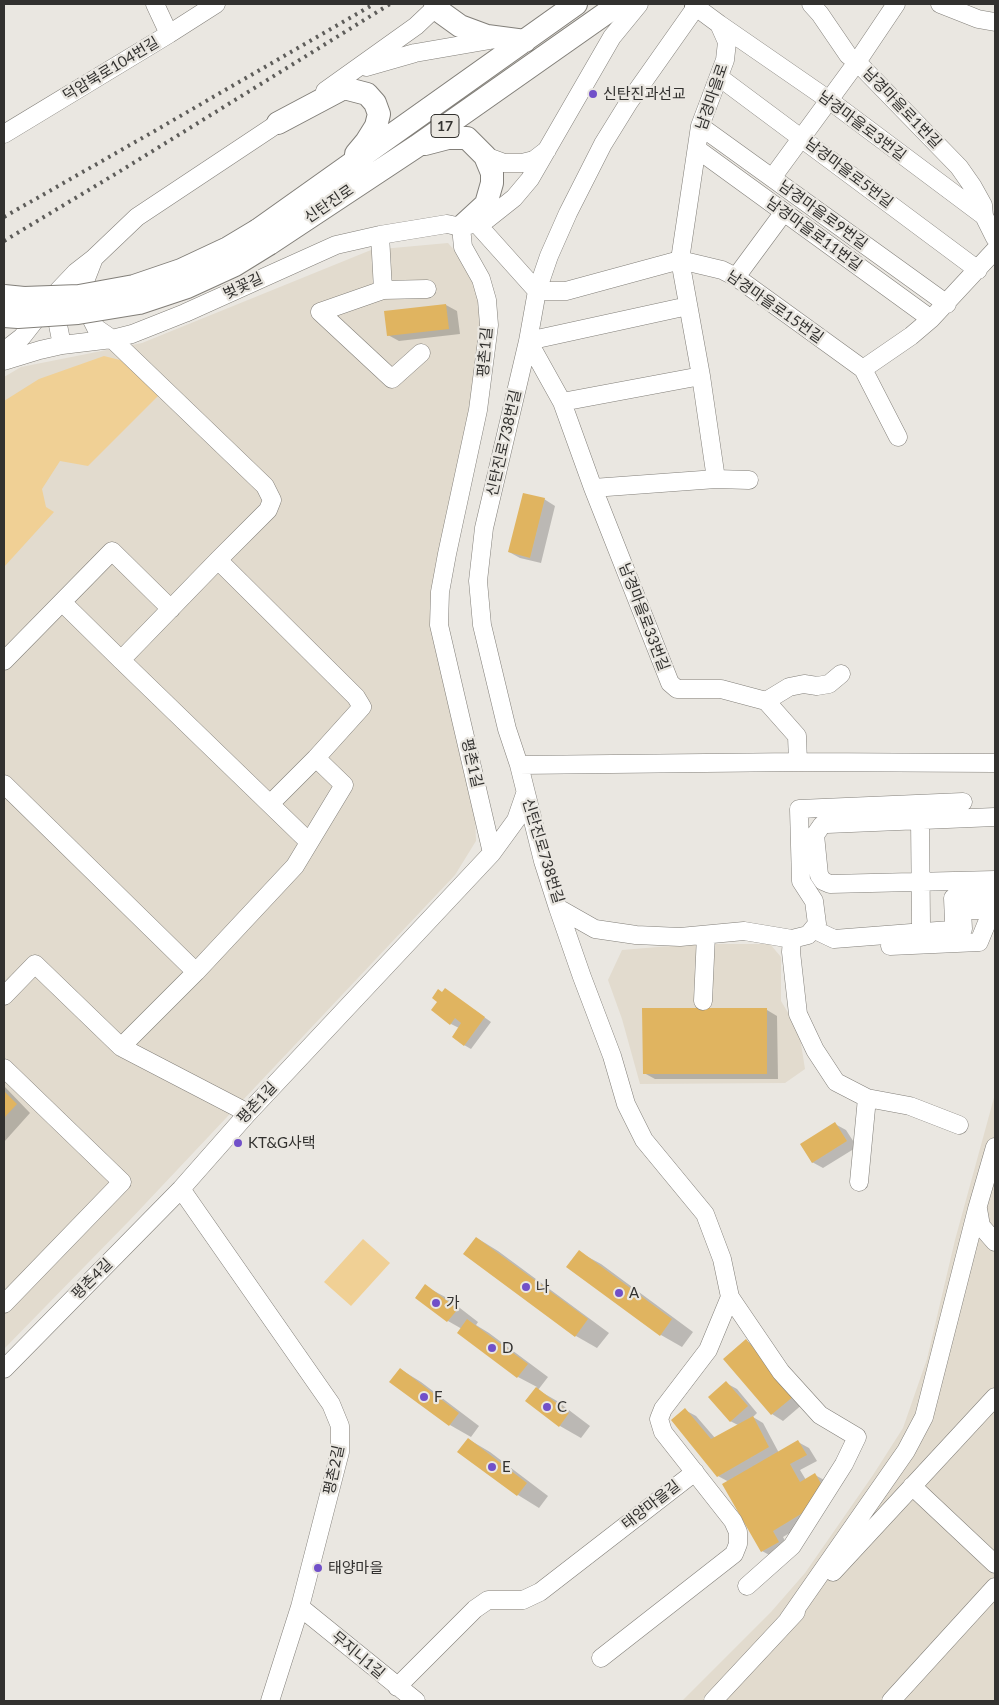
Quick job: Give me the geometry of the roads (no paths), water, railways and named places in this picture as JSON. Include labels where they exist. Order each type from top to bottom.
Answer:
[{"type":"main road","name":"신탄진로","points":[[4,316],[18,317],[78,313],[139,303],[187,287],[235,265],[264,237],[341,172],[576,4]]},
{"type":"main road","name":"신탄진로","points":[[4,296],[24,298],[79,296],[134,286],[180,270],[228,248],[264,237],[417,146],[619,4]]},
{"type":"main road","points":[[435,6],[460,26],[487,36],[526,41]]},
{"type":"main road","points":[[278,123],[344,88],[367,94],[375,103],[379,114],[376,126],[366,142],[341,172]]},
{"type":"main road","points":[[417,146],[448,138],[468,138],[485,156],[492,173],[492,184],[486,204],[474,224]]},
{"type":"street","points":[[155,4],[169,34]]},
{"type":"street","name":"덕암북로104번길","points":[[4,134],[216,4]]},
{"type":"street","points":[[638,4],[612,37],[530,179],[514,198],[474,224],[537,291],[566,291],[680,260]]},
{"type":"street","name":"남경마을로1번길","points":[[811,4],[848,55],[959,167],[983,205],[984,216]]},
{"type":"street","points":[[772,178],[857,62],[896,4]]},
{"type":"street","points":[[940,4],[978,19],[995,22]]},
{"type":"street","points":[[4,351],[22,337],[58,291],[76,272],[94,258],[137,217],[353,71],[416,26],[435,6]]},
{"type":"street","points":[[699,6],[719,24]]},
{"type":"street","name":"신탄진로738번길","points":[[699,6],[630,102],[603,144],[555,241],[537,291],[528,341],[484,528],[478,581],[482,625],[507,729],[519,765],[543,861],[558,908],[595,929],[645,936],[680,937],[744,931],[792,939]]},
{"type":"street","name":"남경마을로","points":[[716,478],[701,376],[680,260],[700,126],[725,60],[727,42],[719,24]]},
{"type":"street","name":"남경마을로3번길","points":[[719,24],[829,100],[984,216],[995,238]]},
{"type":"street","points":[[353,71],[416,53],[502,38]]},
{"type":"street","name":"남경마을로5번길","points":[[719,77],[978,270]]},
{"type":"street","name":"남경마을로9번길","points":[[700,126],[947,304]]},
{"type":"street","points":[[485,156],[504,163],[522,164],[544,154],[550,147]]},
{"type":"street","name":"남경마을로11번길","points":[[697,150],[931,319]]},
{"type":"street","points":[[736,277],[784,212]]},
{"type":"street","name":"벚꽃길","points":[[4,362],[62,345],[112,339],[132,334],[185,313],[336,245],[380,235],[447,224],[474,224]]},
{"type":"street","name":"평촌1길","points":[[181,1190],[248,1113],[492,853],[439,625],[440,592],[478,410],[489,325],[487,300],[481,279],[463,247],[474,224]]},
{"type":"street","points":[[380,235],[384,290]]},
{"type":"street","points":[[863,369],[911,336],[931,319],[947,304],[995,250]]},
{"type":"street","points":[[94,258],[82,289],[85,306],[96,328],[112,339],[265,486],[272,500],[268,510],[121,660]]},
{"type":"street","name":"남경마을로15번길","points":[[680,260],[722,270],[736,277],[863,369],[898,437]]},
{"type":"street","points":[[420,353],[392,379],[320,312],[384,290],[427,289]]},
{"type":"street","points":[[58,291],[55,310],[62,345]]},
{"type":"street","points":[[688,306],[528,341],[562,402],[593,488],[716,478],[749,480]]},
{"type":"street","points":[[562,402],[701,376]]},
{"type":"street","name":"남경마을로33번길","points":[[593,488],[670,683],[677,688],[721,689],[766,701]]},
{"type":"street","points":[[4,661],[112,551],[171,609]]},
{"type":"street","points":[[218,560],[356,697],[362,707],[316,758],[270,804]]},
{"type":"street","points":[[62,602],[309,842]]},
{"type":"street","points":[[798,762],[798,736],[766,701],[789,687],[804,684],[817,686],[829,684],[842,674]]},
{"type":"street","points":[[121,1047],[196,972],[295,866],[344,785],[316,758]]},
{"type":"street","points":[[519,765],[798,762],[995,763]]},
{"type":"street","points":[[4,784],[196,972]]},
{"type":"street","points":[[492,853],[516,820],[525,794]]},
{"type":"street","points":[[960,1125],[910,1106],[867,1098],[836,1082],[815,1050],[798,1014],[791,952],[792,939],[808,935],[817,924],[814,902],[801,881],[799,808],[963,802]]},
{"type":"street","points":[[995,816],[827,824],[822,825],[815,835],[819,875],[823,881],[830,884],[995,880]]},
{"type":"street","points":[[920,819],[921,928]]},
{"type":"street","points":[[813,929],[834,939],[921,928],[964,929],[962,910],[995,903]]},
{"type":"street","points":[[834,939],[834,948],[979,942],[995,903]]},
{"type":"street","points":[[558,908],[612,1056],[626,1104],[644,1140],[705,1214],[722,1258],[730,1297],[781,1372],[820,1415],[857,1437],[844,1464],[792,1546],[747,1586]]},
{"type":"street","points":[[703,1001],[706,935]]},
{"type":"street","points":[[4,996],[35,964],[121,1047],[248,1113]]},
{"type":"street","points":[[4,1068],[122,1182],[4,1304]]},
{"type":"street","points":[[859,1182],[867,1098]]},
{"type":"street","points":[[788,1620],[906,1451],[924,1417],[995,1147]]},
{"type":"street","name":"평촌4길","points":[[4,1369],[181,1190]]},
{"type":"street","name":"평촌2길","points":[[181,1190],[330,1404],[340,1426],[340,1452],[300,1607],[270,1701]]},
{"type":"street","points":[[978,1209],[981,1226],[995,1242]]},
{"type":"street","points":[[695,1472],[663,1432],[659,1419],[663,1409],[708,1350],[730,1297]]},
{"type":"street","points":[[714,1701],[995,1397]]},
{"type":"street","name":"태양마을길","points":[[397,1687],[475,1609],[488,1600],[523,1600],[540,1592],[695,1472],[733,1521],[738,1532],[738,1544],[734,1554],[601,1658]]},
{"type":"street","points":[[912,1486],[995,1564]]},
{"type":"street","points":[[891,1701],[995,1587]]},
{"type":"street","name":"무지니1길","points":[[300,1607],[416,1701]]},
{"type":"railway","points":[[4,217],[374,4]]},
{"type":"railway","points":[[4,241],[390,4]]},
{"type":"place","name":"신탄진과선교","points":[[593,94]]},
{"type":"place","name":"KT&G사택","points":[[238,1143]]},
{"type":"place","name":"나","points":[[526,1287]]},
{"type":"place","name":"A","points":[[619,1293]]},
{"type":"place","name":"가","points":[[436,1303]]},
{"type":"place","name":"D","points":[[492,1348]]},
{"type":"place","name":"F","points":[[424,1397]]},
{"type":"place","name":"C","points":[[547,1407]]},
{"type":"place","name":"E","points":[[492,1467]]},
{"type":"place","name":"태양마을","points":[[318,1568]]}]
